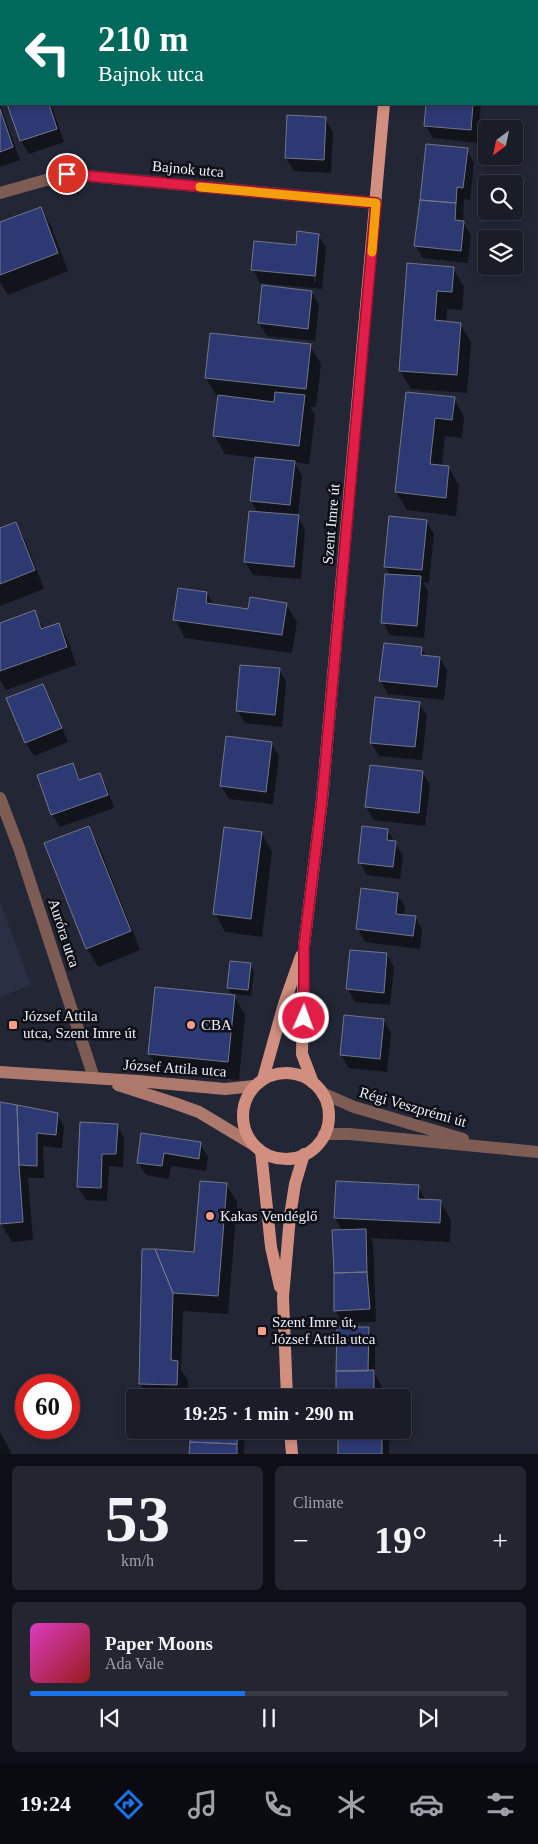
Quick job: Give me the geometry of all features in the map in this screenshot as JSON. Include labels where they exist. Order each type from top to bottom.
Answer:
[{"type":"main road","name":"Szent Imre út","points":[[313,1083],[302,1054],[304,946],[322,800],[384,105]]},
{"type":"main road","name":"Szent Imre út","points":[[259,1082],[304,946]]},
{"type":"main road","points":[[288,1073],[302,1076],[313,1083],[322,1093],[327,1104],[328,1117],[324,1134],[315,1146],[304,1154],[285,1159],[273,1157],[258,1148],[247,1134],[243,1122],[243,1109],[247,1097],[259,1082],[276,1074],[288,1073]]},
{"type":"main road","points":[[258,1148],[271,1247],[282,1297]]},
{"type":"main road","points":[[287,1389],[282,1297],[290,1216],[296,1178],[304,1154]]},
{"type":"main road","points":[[291,1439],[292,1454]]},
{"type":"street","name":"Bajnok utca","points":[[0,194],[67,174],[376,203]]},
{"type":"street","name":"Auróra utca","points":[[0,798],[19,848],[94,1078]]},
{"type":"street","name":"József Attila utca","points":[[0,1072],[225,1089],[259,1082]]},
{"type":"street","name":"József Attila utca","points":[[94,1078],[133,1089],[198,1112],[258,1148]]},
{"type":"street","name":"Régi Veszprémi út","points":[[322,1093],[361,1110],[497,1148]]},
{"type":"street","name":"Régi Veszprémi út","points":[[324,1134],[342,1133],[538,1152]]},
{"type":"shaded area","points":[[0,902],[31,985],[0,997]]},
{"type":"building","points":[[7,105],[49,105],[57,129],[20,141]]},
{"type":"building","points":[[426,105],[473,105],[471,130],[424,126]]},
{"type":"building","points":[[0,109],[13,147],[0,152]]},
{"type":"building","points":[[287,115],[326,117],[324,160],[285,158]]},
{"type":"building","points":[[426,144],[468,148],[463,188],[457,187],[456,203],[420,200]]},
{"type":"building","points":[[420,200],[456,203],[455,220],[464,221],[461,251],[414,246]]},
{"type":"building","points":[[41,207],[58,253],[0,275],[0,222]]},
{"type":"building","points":[[297,231],[319,234],[315,276],[251,270],[254,241],[296,245]]},
{"type":"building","points":[[407,263],[454,267],[452,292],[437,291],[435,320],[461,323],[457,375],[399,371]]},
{"type":"building","points":[[262,285],[312,291],[308,329],[258,323]]},
{"type":"building","points":[[210,333],[311,344],[306,389],[205,378]]},
{"type":"building","points":[[275,392],[305,395],[299,446],[213,436],[218,395],[274,402]]},
{"type":"building","points":[[406,392],[455,397],[452,420],[435,418],[430,464],[449,466],[446,498],[395,492]]},
{"type":"building","points":[[255,457],[295,461],[290,505],[250,501]]},
{"type":"building","points":[[249,511],[299,515],[294,567],[244,562]]},
{"type":"building","points":[[389,516],[427,520],[422,570],[384,567]]},
{"type":"building","points":[[16,522],[35,570],[0,584],[0,528]]},
{"type":"building","points":[[385,574],[421,576],[417,626],[381,623]]},
{"type":"building","points":[[178,588],[207,592],[206,603],[248,609],[250,597],[287,603],[282,635],[173,620]]},
{"type":"building","points":[[35,610],[41,629],[59,623],[67,647],[0,671],[0,623]]},
{"type":"building","points":[[384,643],[422,647],[421,655],[440,657],[437,687],[379,681]]},
{"type":"building","points":[[240,665],[280,668],[275,715],[236,711]]},
{"type":"building","points":[[43,684],[62,728],[25,743],[6,698]]},
{"type":"building","points":[[375,697],[420,702],[415,747],[370,743]]},
{"type":"building","points":[[226,736],[272,742],[266,792],[220,786]]},
{"type":"building","points":[[73,763],[79,780],[100,773],[108,795],[51,815],[37,775]]},
{"type":"building","points":[[370,765],[423,771],[419,813],[365,807]]},
{"type":"building","points":[[89,826],[131,931],[86,949],[44,843]]},
{"type":"building","points":[[362,826],[388,829],[387,840],[396,841],[393,867],[358,863]]},
{"type":"building","points":[[224,827],[262,832],[251,919],[213,914]]},
{"type":"building","points":[[361,888],[398,893],[396,914],[416,916],[413,936],[356,929]]},
{"type":"building","points":[[350,950],[387,953],[384,993],[346,989]]},
{"type":"building","points":[[230,961],[251,963],[248,990],[227,988]]},
{"type":"building","name":"CBA","points":[[155,987],[235,995],[228,1062],[148,1054]]},
{"type":"building","points":[[344,1015],[384,1019],[380,1059],[340,1055]]},
{"type":"building","points":[[0,1102],[17,1105],[23,1222],[0,1224]]},
{"type":"building","points":[[17,1105],[58,1113],[56,1135],[37,1133],[37,1166],[19,1165]]},
{"type":"building","points":[[80,1122],[118,1124],[116,1154],[102,1154],[101,1188],[77,1187]]},
{"type":"building","points":[[141,1133],[201,1142],[199,1159],[164,1153],[162,1166],[137,1163]]},
{"type":"building","name":"Kakas Vendéglő","points":[[200,1181],[227,1183],[218,1296],[173,1293],[155,1249],[194,1252]]},
{"type":"building","points":[[336,1181],[419,1185],[418,1199],[441,1200],[440,1223],[334,1218]]},
{"type":"building","points":[[366,1229],[367,1272],[334,1273],[332,1230]]},
{"type":"building","points":[[142,1249],[155,1249],[173,1293],[171,1360],[178,1361],[177,1385],[139,1384]]},
{"type":"building","points":[[367,1272],[370,1309],[334,1311],[334,1273]]},
{"type":"building","points":[[337,1327],[369,1327],[368,1371],[336,1371]]},
{"type":"building","points":[[374,1370],[374,1389],[336,1389],[336,1371]]},
{"type":"building","points":[[190,1439],[237,1439],[237,1444],[190,1442]]},
{"type":"building","points":[[338,1439],[382,1439],[382,1454],[338,1454]]},
{"type":"building","points":[[190,1442],[237,1444],[237,1454],[189,1454]]},
{"type":"slow traffic","points":[[200,187],[376,203],[372,252]]},
{"type":"place","name":"József Attila utca, Szent Imre út","points":[[13,1025]]},
{"type":"place","name":"CBA","points":[[191,1025]]},
{"type":"place","name":"Kakas Vendéglő","points":[[210,1216]]},
{"type":"place","name":"Szent Imre út, József Attila utca","points":[[262,1331]]},
{"type":"route","points":[[67,174],[376,203],[322,800],[304,946],[304,1018]]}]
